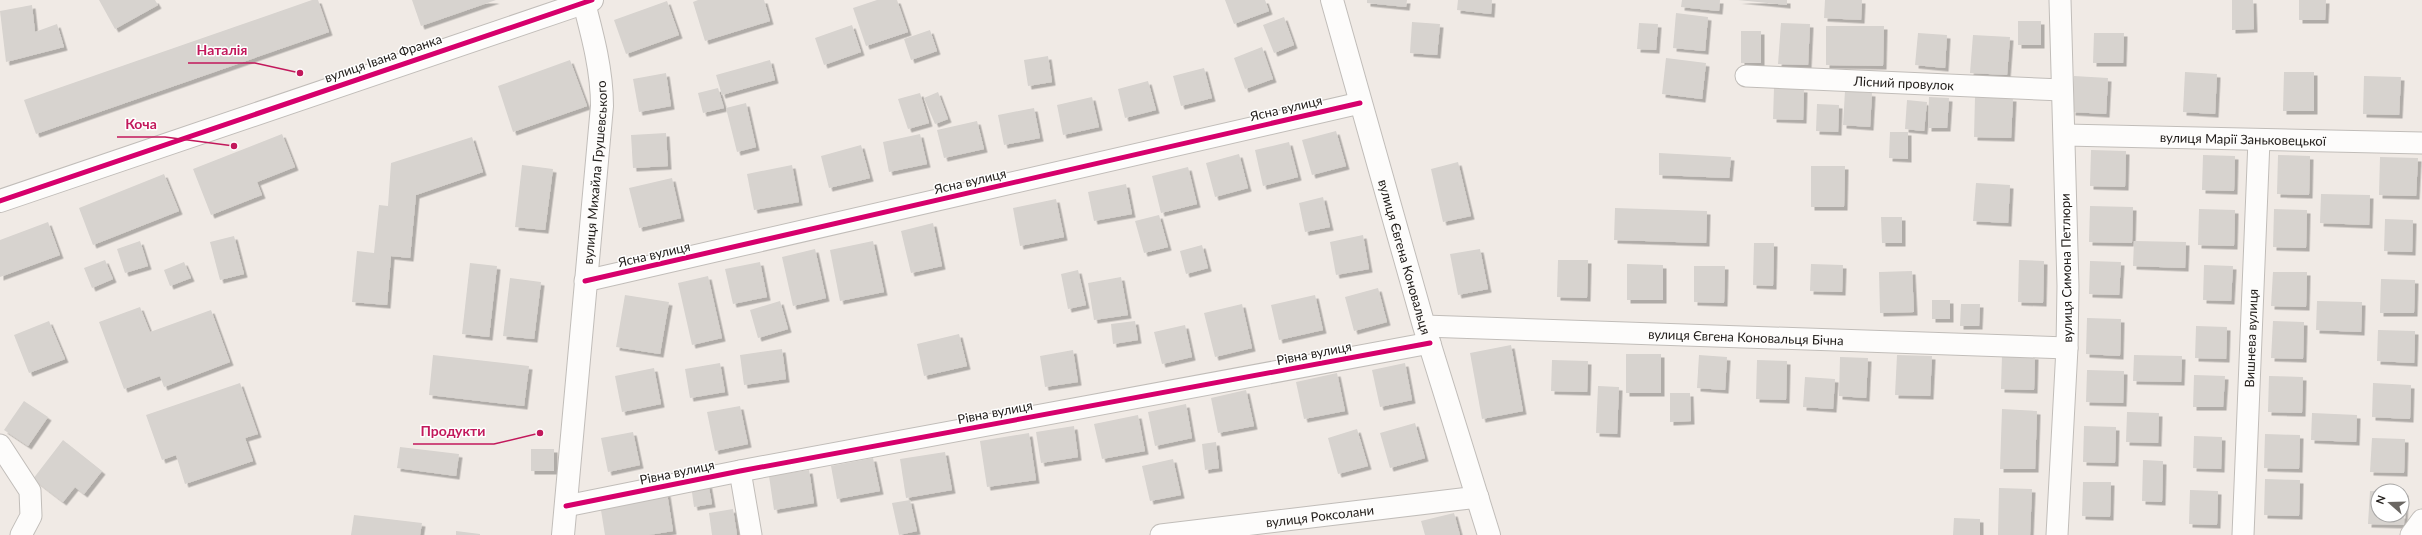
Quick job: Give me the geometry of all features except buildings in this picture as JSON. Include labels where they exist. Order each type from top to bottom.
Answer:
[{"type":"street","name":"вулиця Євгена Коновальця","points":[[1332,0],[1360,103],[1427,334],[1489,535]]},
{"type":"street","name":"вулиця Симона Петлюри","points":[[2057,535],[2067,348],[2065,135],[2062,90],[2060,0]]},
{"type":"street","name":"вулиця Івана Франка","points":[[0,201],[588,2]]},
{"type":"street","name":"вулиця Михайла Грушевського","points":[[563,535],[602,92],[588,2]]},
{"type":"street","name":"Лісний провулок","points":[[1746,76],[2062,90]]},
{"type":"street","name":"Ясна вулиця","points":[[585,281],[1360,103]]},
{"type":"street","name":"вулиця Марії Заньковецької","points":[[2065,135],[2422,143]]},
{"type":"street","name":"Вишнева вулиця","points":[[2243,535],[2259,140]]},
{"type":"street","name":"вулиця Євгена Коновальця Бічна","points":[[1427,334],[2067,348]]},
{"type":"street","name":"Рівна вулиця","points":[[566,506],[1427,334]]},
{"type":"street","points":[[0,445],[30,491],[31,516],[21,535]]},
{"type":"street","points":[[740,471],[752,535]]},
{"type":"street","name":"вулиця Роксолани","points":[[1161,535],[1478,497]]},
{"type":"street","points":[[2411,535],[2422,520]]},
{"type":"cycle path","points":[[0,201],[592,0]]},
{"type":"cycle path","points":[[585,281],[1360,103]]},
{"type":"cycle path","points":[[566,506],[740,471],[1430,343]]},
{"type":"place","name":"Наталiя","points":[[300,73]]},
{"type":"place","name":"Коча","points":[[234,146]]},
{"type":"place","name":"Продукти","points":[[540,433]]}]
